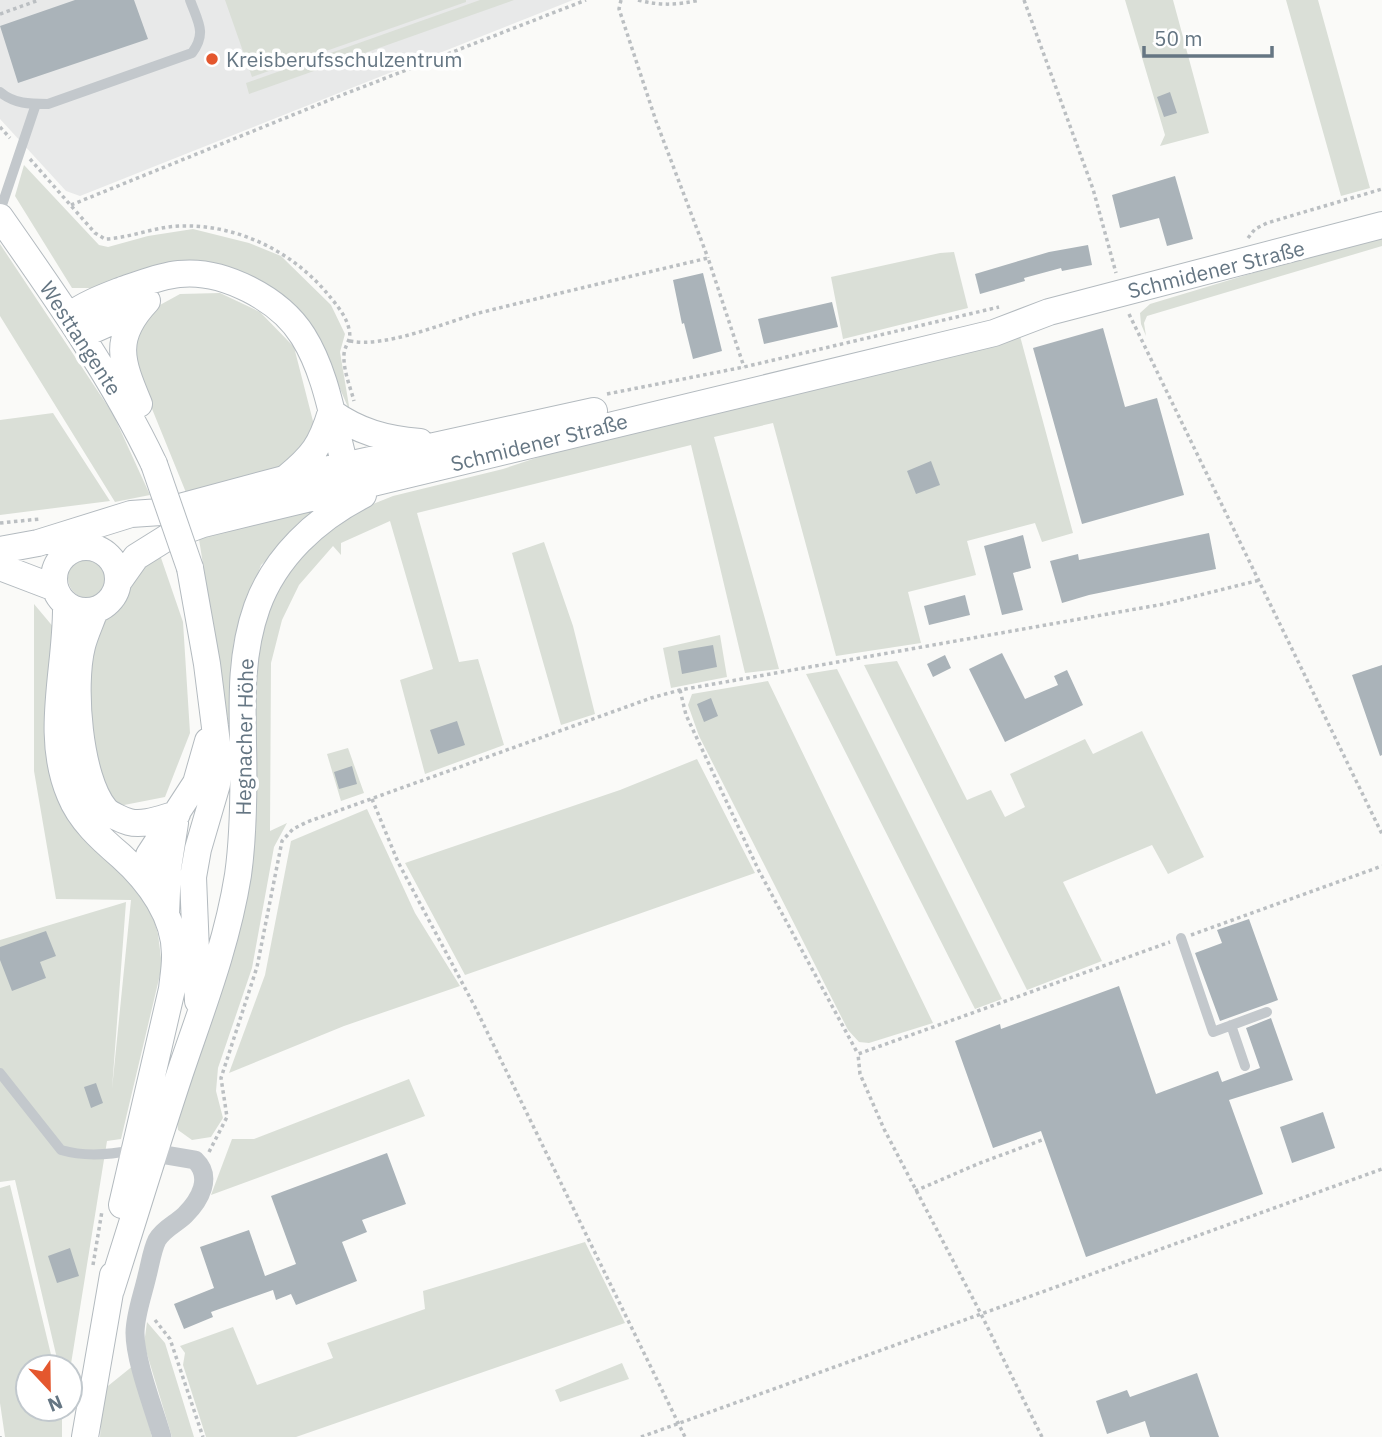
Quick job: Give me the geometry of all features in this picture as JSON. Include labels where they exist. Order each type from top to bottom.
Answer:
[{"type":"main road","points":[[1320,242],[1366,213],[1382,207]]},
{"type":"main road","name":"Westtangente","points":[[0,217],[76,325],[137,429],[152,460]]},
{"type":"main road","name":"Schmidener Straße","points":[[0,552],[131,514],[161,512],[285,479],[444,444],[994,333],[1120,285],[1320,242],[1382,225]]},
{"type":"main road","points":[[76,325],[106,296],[165,276],[182,273],[203,275],[255,292],[284,312],[303,337],[318,367],[342,454],[341,468],[327,494]]},
{"type":"main road","points":[[76,325],[120,318],[159,293],[176,287],[198,282],[227,282]]},
{"type":"main road","points":[[147,301],[131,317],[122,345],[125,370],[146,421],[152,460]]},
{"type":"main road","name":"Schmidener Straße","points":[[119,581],[136,557],[168,537],[229,517],[399,476],[749,384]]},
{"type":"main road","name":"Schmidener Straße","points":[[331,412],[351,426],[373,435],[444,444]]},
{"type":"main road","points":[[285,479],[315,453],[331,412]]},
{"type":"main road","name":"Hegnacher Höhe","points":[[152,460],[190,568],[207,664],[219,759],[217,784],[198,849],[193,877],[198,956],[198,1020]]},
{"type":"main road","name":"Hegnacher Höhe","points":[[144,1152],[198,1020],[218,962],[238,874],[244,799],[243,679],[246,643],[257,606],[272,575],[289,552],[312,529],[338,508],[399,476]]},
{"type":"main road","name":"Schmidener Straße","points":[[86,547],[141,525],[161,512]]},
{"type":"main road","points":[[0,567],[85,612],[96,610],[112,600],[119,581],[118,571],[106,553],[86,547],[68,553],[56,569],[61,597]]},
{"type":"main road","name":"Schmidener Straße","points":[[0,552],[32,560],[61,560]]},
{"type":"main road","name":"Hegnacher Höhe","points":[[61,597],[67,638],[61,660],[57,741],[60,768],[80,816],[145,881],[166,914]]},
{"type":"main road","points":[[96,610],[82,646],[79,689],[84,762],[94,790],[106,811],[129,822],[152,821],[177,814]]},
{"type":"main road","name":"Hegnacher Höhe","points":[[145,881],[149,855],[196,783],[206,752],[212,712]]},
{"type":"main road","name":"Hegnacher Höhe","points":[[85,1437],[111,1290],[144,1152],[172,989],[175,956],[166,914],[168,868],[177,814]]},
{"type":"street","points":[[144,1152],[187,1157],[201,1166],[204,1174],[204,1186],[194,1205],[184,1217],[166,1228],[157,1241],[135,1333],[142,1370],[162,1437]]},
{"type":"lane","points":[[0,92],[25,105],[48,104],[192,53],[201,41],[201,27],[190,0]]},
{"type":"lane","points":[[0,211],[36,104]]},
{"type":"lane","points":[[1181,938],[1213,1032],[1267,1012]]},
{"type":"lane","points":[[1231,1025],[1245,1066]]},
{"type":"lane","points":[[0,1073],[61,1150],[73,1154],[109,1155],[144,1152]]},
{"type":"path","points":[[0,14],[39,0]]},
{"type":"path","points":[[0,127],[71,205],[349,92],[586,0]]},
{"type":"path","points":[[621,0],[619,9],[627,34],[656,121],[708,258],[749,384]]},
{"type":"path","points":[[638,0],[676,5],[701,0]]},
{"type":"path","points":[[1024,0],[1093,189],[1126,307],[1382,834]]},
{"type":"path","points":[[1242,245],[1255,229],[1267,223],[1382,189]]},
{"type":"path","points":[[350,341],[363,344],[415,332],[476,314],[708,258]]},
{"type":"path","points":[[201,1166],[227,1117],[221,1078],[257,967],[282,841],[293,829],[650,698],[680,690],[1164,604],[1260,580]]},
{"type":"path","points":[[680,690],[686,715],[759,871],[858,1054],[860,1074],[915,1191],[981,1314],[1041,1437]]},
{"type":"path","points":[[372,799],[398,862],[475,1007],[685,1437]]},
{"type":"path","points":[[858,1054],[1382,866]]},
{"type":"path","points":[[915,1191],[1042,1140]]},
{"type":"path","points":[[641,1437],[1382,1169]]},
{"type":"path","points":[[141,1302],[170,1339],[203,1437]]},
{"type":"shaded area","name":"Kreisberufsschulzentrum","points":[[0,0],[573,0],[80,196],[66,191],[0,119]]},
{"type":"shaded area","points":[[225,0],[466,0],[466,2],[252,77]]},
{"type":"shaded area","points":[[480,0],[514,0],[249,94],[246,83]]},
{"type":"shaded area","points":[[1125,0],[1173,0],[1209,133],[1160,146],[1165,135]]},
{"type":"shaded area","points":[[1286,0],[1318,0],[1370,188],[1341,196]]},
{"type":"shaded area","points":[[24,165],[99,245],[108,247],[148,236],[193,229],[249,243],[281,256],[331,305],[345,334],[340,352],[350,412],[326,356],[299,315],[229,267],[160,267],[107,288],[72,288],[15,196]]},
{"type":"shaded area","points":[[1382,234],[1382,246],[1147,316],[1144,323],[1146,336],[1141,324],[1140,313],[1150,304]]},
{"type":"shaded area","points":[[0,244],[113,414],[150,495],[115,502],[0,316]]},
{"type":"shaded area","points":[[954,252],[968,308],[843,339],[831,277]]},
{"type":"shaded area","points":[[220,293],[260,312],[294,347],[315,429],[302,454],[274,470],[187,495],[133,362],[133,337],[149,311],[180,294]]},
{"type":"shaded area","points":[[1020,336],[1073,533],[1042,542],[1035,523],[967,541],[976,575],[908,592],[921,643],[836,656],[773,423],[714,437],[779,669],[745,673],[691,445],[417,513],[459,662],[478,659],[504,745],[425,774],[400,680],[433,669],[390,521],[341,543],[341,555],[333,546],[299,585],[282,620],[271,663],[270,831],[287,823],[274,847],[252,968],[218,1068],[216,1091],[223,1118],[211,1137],[192,1140],[178,1130],[176,1113],[225,972],[257,635],[287,569],[348,514],[393,496],[503,469],[593,439]]},
{"type":"shaded area","points":[[53,413],[110,501],[0,515],[0,420]]},
{"type":"shaded area","points":[[335,500],[261,565],[234,640],[229,727],[198,533]]},
{"type":"shaded area","points":[[544,542],[573,626],[595,714],[561,725],[512,553]]},
{"type":"shaded area","points":[[159,552],[183,622],[190,733],[165,797],[119,806],[109,799],[89,746],[90,645],[100,620],[120,606],[133,575]]},
{"type":"shaded area","points":[[88,558],[96,559],[102,564],[107,570],[107,586],[102,592],[96,597],[88,598],[80,597],[74,592],[69,586],[68,578],[69,570],[74,564],[80,559]]},
{"type":"shaded area","points":[[34,604],[55,629],[49,752],[150,907],[158,934],[162,966],[121,1139],[107,1141],[73,1353],[56,1353],[15,1180],[0,1182],[0,940],[126,902],[112,1089],[131,900],[56,899],[34,771]]},
{"type":"shaded area","points":[[720,635],[727,677],[671,688],[663,648]]},
{"type":"shaded area","points":[[897,661],[967,800],[991,790],[1005,817],[1025,807],[1010,774],[1085,739],[1093,754],[1142,731],[1204,857],[1168,874],[1152,845],[1063,882],[1102,961],[1027,990],[864,665]]},
{"type":"shaded area","points":[[837,669],[1002,999],[975,1009],[806,674]]},
{"type":"shaded area","points":[[768,681],[933,1023],[869,1043],[859,1042],[848,1030],[699,736],[688,705],[692,694]]},
{"type":"shaded area","points":[[348,748],[364,793],[341,801],[327,754]]},
{"type":"shaded area","points":[[697,759],[755,873],[465,975],[405,863],[620,790]]},
{"type":"shaded area","points":[[367,809],[415,913],[460,986],[344,1026],[229,1073],[265,975],[291,841]]},
{"type":"shaded area","points":[[409,1079],[425,1116],[211,1195],[232,1139],[254,1139]]},
{"type":"shaded area","points":[[10,1185],[51,1353],[14,1353],[14,1423],[62,1423],[62,1437],[5,1437],[0,1403],[0,1188]]},
{"type":"shaded area","points":[[585,1242],[625,1323],[296,1437],[206,1437],[183,1365],[185,1353],[180,1346],[233,1327],[257,1385],[333,1358],[327,1343],[425,1309],[423,1291]]},
{"type":"shaded area","points":[[147,1322],[165,1343],[194,1437],[172,1437],[144,1344]]},
{"type":"shaded area","points":[[622,1363],[629,1379],[560,1402],[555,1390]]},
{"type":"shaded area","points":[[134,1365],[152,1437],[100,1437],[103,1390]]},
{"type":"building","points":[[75,0],[134,0],[148,39],[18,83],[0,26]]},
{"type":"building","points":[[1170,92],[1177,113],[1164,117],[1157,97]]},
{"type":"building","points":[[1175,176],[1193,239],[1167,246],[1159,218],[1120,228],[1112,195]]},
{"type":"building","points":[[1088,245],[1092,265],[1062,271],[1061,268],[980,294],[975,274],[1049,252]]},
{"type":"building","points":[[703,273],[722,351],[693,359],[673,280]]},
{"type":"building","points":[[832,302],[838,327],[764,344],[758,319]]},
{"type":"building","points":[[1103,328],[1125,407],[1157,398],[1184,495],[1082,524],[1033,348]]},
{"type":"building","points":[[931,461],[940,485],[916,494],[907,471]]},
{"type":"building","points":[[1209,533],[1216,569],[1062,603],[1050,561],[1078,554],[1079,560]]},
{"type":"building","points":[[1023,535],[1031,568],[1013,573],[1023,610],[1002,615],[984,546]]},
{"type":"building","points":[[965,595],[970,615],[929,625],[924,606]]},
{"type":"building","points":[[713,645],[717,667],[682,674],[678,651]]},
{"type":"building","points":[[1002,653],[1025,699],[1058,685],[1054,676],[1067,670],[1083,705],[1005,742],[969,669]]},
{"type":"building","points":[[945,655],[951,668],[933,677],[927,664]]},
{"type":"building","points":[[1382,665],[1382,755],[1380,756],[1352,675]]},
{"type":"building","points":[[711,698],[718,716],[704,722],[697,704]]},
{"type":"building","points":[[457,721],[465,745],[438,754],[430,730]]},
{"type":"building","points":[[352,766],[357,784],[339,789],[334,772]]},
{"type":"building","points":[[1249,919],[1278,1000],[1220,1021],[1195,953],[1222,943],[1217,930]]},
{"type":"building","points":[[46,931],[56,956],[40,962],[46,978],[12,991],[0,960],[0,947]]},
{"type":"building","points":[[1119,986],[1156,1094],[1218,1071],[1222,1082],[1260,1068],[1246,1028],[1271,1018],[1293,1080],[1229,1100],[1263,1194],[1086,1257],[1041,1131],[993,1148],[955,1041],[1000,1024],[1001,1029]]},
{"type":"building","points":[[96,1083],[103,1103],[91,1108],[84,1087]]},
{"type":"building","points":[[1323,1112],[1335,1148],[1292,1163],[1280,1127]]},
{"type":"building","points":[[387,1153],[406,1204],[362,1220],[367,1232],[342,1242],[357,1281],[296,1305],[291,1294],[276,1300],[273,1290],[211,1312],[213,1317],[184,1329],[174,1304],[214,1288],[200,1247],[249,1230],[265,1276],[296,1264],[271,1196]]},
{"type":"building","points":[[70,1248],[79,1276],[57,1283],[48,1256]]},
{"type":"building","points":[[1197,1373],[1219,1437],[1150,1437],[1145,1421],[1107,1434],[1096,1401],[1127,1390],[1130,1397]]},
{"type":"place","name":"Kreisberufsschulzentrum","points":[[212,59]]}]
